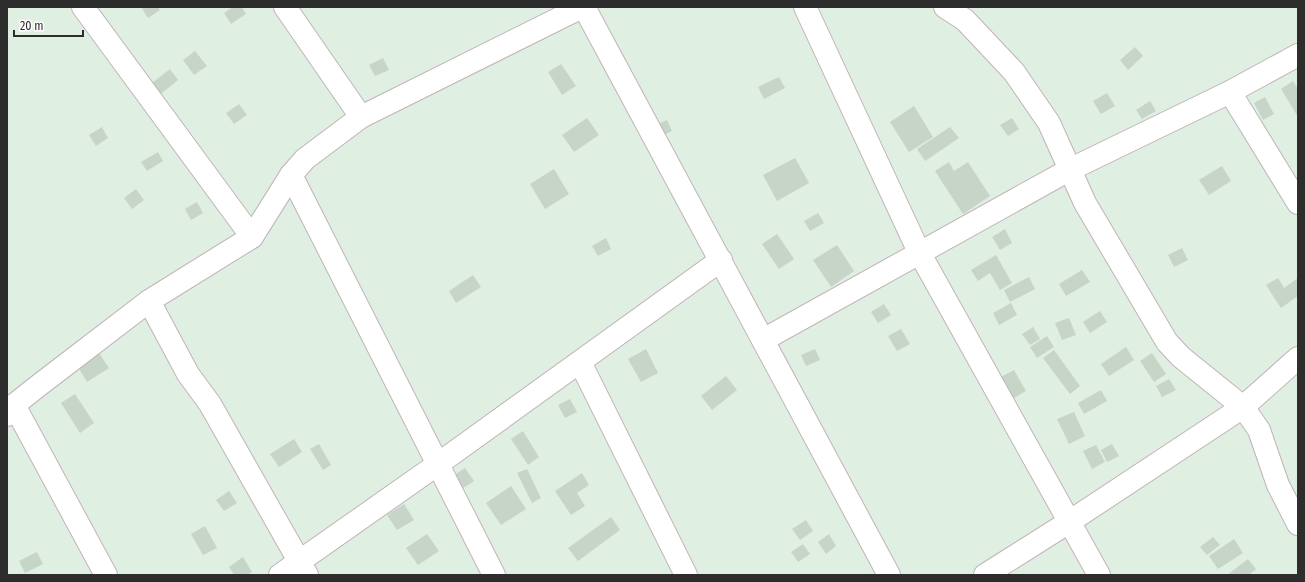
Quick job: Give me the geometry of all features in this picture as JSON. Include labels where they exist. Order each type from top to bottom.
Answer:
[{"type":"street","points":[[83,7],[252,237]]},
{"type":"street","points":[[285,7],[361,117]]},
{"type":"street","points":[[106,575],[11,410],[149,301],[252,237],[291,175],[305,159],[361,117],[583,7],[721,260],[889,575]]},
{"type":"street","points":[[805,7],[919,252],[1099,575]]},
{"type":"street","points":[[945,7],[965,20],[1014,72],[1049,124],[1085,203],[1167,342],[1182,357],[1243,407],[1259,430],[1278,484],[1298,524]]},
{"type":"street","points":[[764,340],[919,252],[1069,170],[1230,92],[1298,55]]},
{"type":"street","points":[[1230,92],[1298,203]]},
{"type":"street","points":[[291,175],[494,575]]},
{"type":"street","points":[[280,575],[303,568],[438,464],[721,260]]},
{"type":"street","points":[[149,301],[188,374],[210,404],[303,568]]},
{"type":"street","points":[[985,575],[1069,522],[1243,407],[1298,358]]},
{"type":"street","points":[[580,362],[686,575]]},
{"type":"building","points":[[141,7],[158,7],[160,10],[148,18]]},
{"type":"building","points":[[233,7],[242,7],[246,14],[231,24],[224,13]]},
{"type":"building","points":[[1135,47],[1143,56],[1128,70],[1120,60]]},
{"type":"building","points":[[195,51],[207,66],[194,75],[183,60]]},
{"type":"building","points":[[383,58],[389,70],[375,76],[369,65]]},
{"type":"building","points":[[561,64],[576,86],[562,95],[548,72]]},
{"type":"building","points":[[170,69],[178,80],[157,97],[148,86]]},
{"type":"building","points":[[779,77],[785,88],[764,99],[758,87]]},
{"type":"building","points":[[1293,81],[1298,89],[1298,117],[1281,89]]},
{"type":"building","points":[[1107,93],[1115,106],[1101,114],[1093,101]]},
{"type":"building","points":[[1265,97],[1274,114],[1263,120],[1254,103]]},
{"type":"building","points":[[1150,101],[1156,111],[1142,119],[1136,110]]},
{"type":"building","points":[[239,104],[247,115],[234,124],[226,113]]},
{"type":"building","points":[[914,106],[933,137],[909,152],[890,122]]},
{"type":"building","points":[[587,118],[599,135],[574,152],[562,135]]},
{"type":"building","points":[[1012,118],[1019,129],[1008,136],[1000,125]]},
{"type":"building","points":[[667,120],[672,131],[658,138],[653,126]]},
{"type":"building","points":[[102,127],[108,138],[96,146],[89,135]]},
{"type":"building","points":[[950,127],[959,138],[925,161],[917,149]]},
{"type":"building","points":[[158,152],[163,161],[147,171],[141,162]]},
{"type":"building","points":[[795,158],[809,183],[777,201],[763,175]]},
{"type":"building","points":[[949,162],[954,171],[968,162],[990,196],[963,214],[935,171]]},
{"type":"building","points":[[1222,166],[1231,181],[1209,195],[1199,180]]},
{"type":"building","points":[[554,169],[569,194],[545,209],[530,184]]},
{"type":"building","points":[[136,189],[144,200],[132,209],[124,198]]},
{"type":"building","points":[[197,202],[203,213],[191,220],[185,209]]},
{"type":"building","points":[[818,213],[824,223],[810,231],[804,221]]},
{"type":"building","points":[[1005,229],[1012,243],[1000,250],[992,237]]},
{"type":"building","points":[[777,234],[794,259],[779,269],[762,244]]},
{"type":"building","points":[[606,238],[611,249],[598,256],[592,246]]},
{"type":"building","points":[[837,245],[854,271],[831,287],[813,260]]},
{"type":"building","points":[[1182,248],[1188,260],[1174,267],[1168,255]]},
{"type":"building","points":[[996,255],[1012,283],[1000,290],[990,273],[978,281],[971,270]]},
{"type":"building","points":[[1082,270],[1090,282],[1066,296],[1059,284]]},
{"type":"building","points":[[473,275],[481,287],[456,303],[449,291]]},
{"type":"building","points":[[1029,277],[1035,289],[1010,302],[1004,290]]},
{"type":"building","points":[[1278,278],[1284,288],[1298,278],[1298,296],[1281,308],[1266,285]]},
{"type":"building","points":[[1011,303],[1017,315],[999,325],[993,313]]},
{"type":"building","points":[[884,304],[891,315],[878,323],[871,312]]},
{"type":"building","points":[[1100,311],[1107,322],[1090,333],[1083,322]]},
{"type":"building","points":[[1069,318],[1076,335],[1062,340],[1055,323]]},
{"type":"building","points":[[1033,327],[1040,339],[1030,345],[1022,334]]},
{"type":"building","points":[[901,329],[910,344],[897,351],[888,336]]},
{"type":"building","points":[[1047,336],[1054,347],[1037,358],[1030,347]]},
{"type":"building","points":[[1126,347],[1134,360],[1109,376],[1101,364]]},
{"type":"building","points":[[646,349],[658,373],[641,382],[628,359]]},
{"type":"building","points":[[815,349],[820,360],[806,366],[801,355]]},
{"type":"building","points":[[97,350],[109,368],[87,382],[76,364]]},
{"type":"building","points":[[1054,350],[1080,386],[1070,394],[1043,358]]},
{"type":"building","points":[[1152,353],[1166,374],[1154,382],[1140,361]]},
{"type":"building","points":[[1014,370],[1026,391],[1014,398],[1001,377]]},
{"type":"building","points":[[726,376],[737,390],[712,410],[701,396]]},
{"type":"building","points":[[1169,379],[1176,390],[1162,397],[1156,386]]},
{"type":"building","points":[[1101,390],[1107,401],[1084,414],[1078,403]]},
{"type":"building","points":[[75,394],[94,423],[80,433],[61,403]]},
{"type":"building","points":[[570,399],[577,412],[565,418],[558,405]]},
{"type":"building","points":[[1074,412],[1085,436],[1069,444],[1057,419]]},
{"type":"building","points":[[523,431],[539,457],[528,465],[511,439]]},
{"type":"building","points":[[294,439],[302,452],[279,467],[270,454]]},
{"type":"building","points":[[319,444],[331,465],[323,470],[310,449]]},
{"type":"building","points":[[1112,444],[1119,456],[1107,462],[1101,450]]},
{"type":"building","points":[[1096,445],[1105,462],[1092,469],[1083,451]]},
{"type":"building","points":[[465,468],[474,481],[460,490],[451,477]]},
{"type":"building","points":[[527,469],[541,498],[532,503],[517,473]]},
{"type":"building","points":[[582,473],[589,485],[577,493],[585,506],[571,515],[555,491]]},
{"type":"building","points":[[511,486],[526,509],[501,525],[486,503]]},
{"type":"building","points":[[229,491],[237,503],[224,511],[216,500]]},
{"type":"building","points":[[404,504],[414,520],[397,530],[387,515]]},
{"type":"building","points":[[611,517],[620,530],[578,561],[568,548]]},
{"type":"building","points":[[806,520],[813,531],[800,540],[792,529]]},
{"type":"building","points":[[205,526],[217,548],[203,555],[191,534]]},
{"type":"building","points":[[427,534],[439,551],[418,565],[406,548]]},
{"type":"building","points":[[829,534],[836,546],[826,554],[818,542]]},
{"type":"building","points":[[1213,537],[1220,545],[1207,555],[1200,547]]},
{"type":"building","points":[[1234,539],[1243,553],[1218,569],[1209,556]]},
{"type":"building","points":[[803,544],[810,554],[798,562],[791,552]]},
{"type":"building","points":[[37,552],[43,564],[25,573],[19,561]]},
{"type":"building","points":[[243,557],[252,572],[247,575],[234,575],[229,567]]},
{"type":"building","points":[[1248,559],[1256,569],[1249,575],[1227,575]]}]
